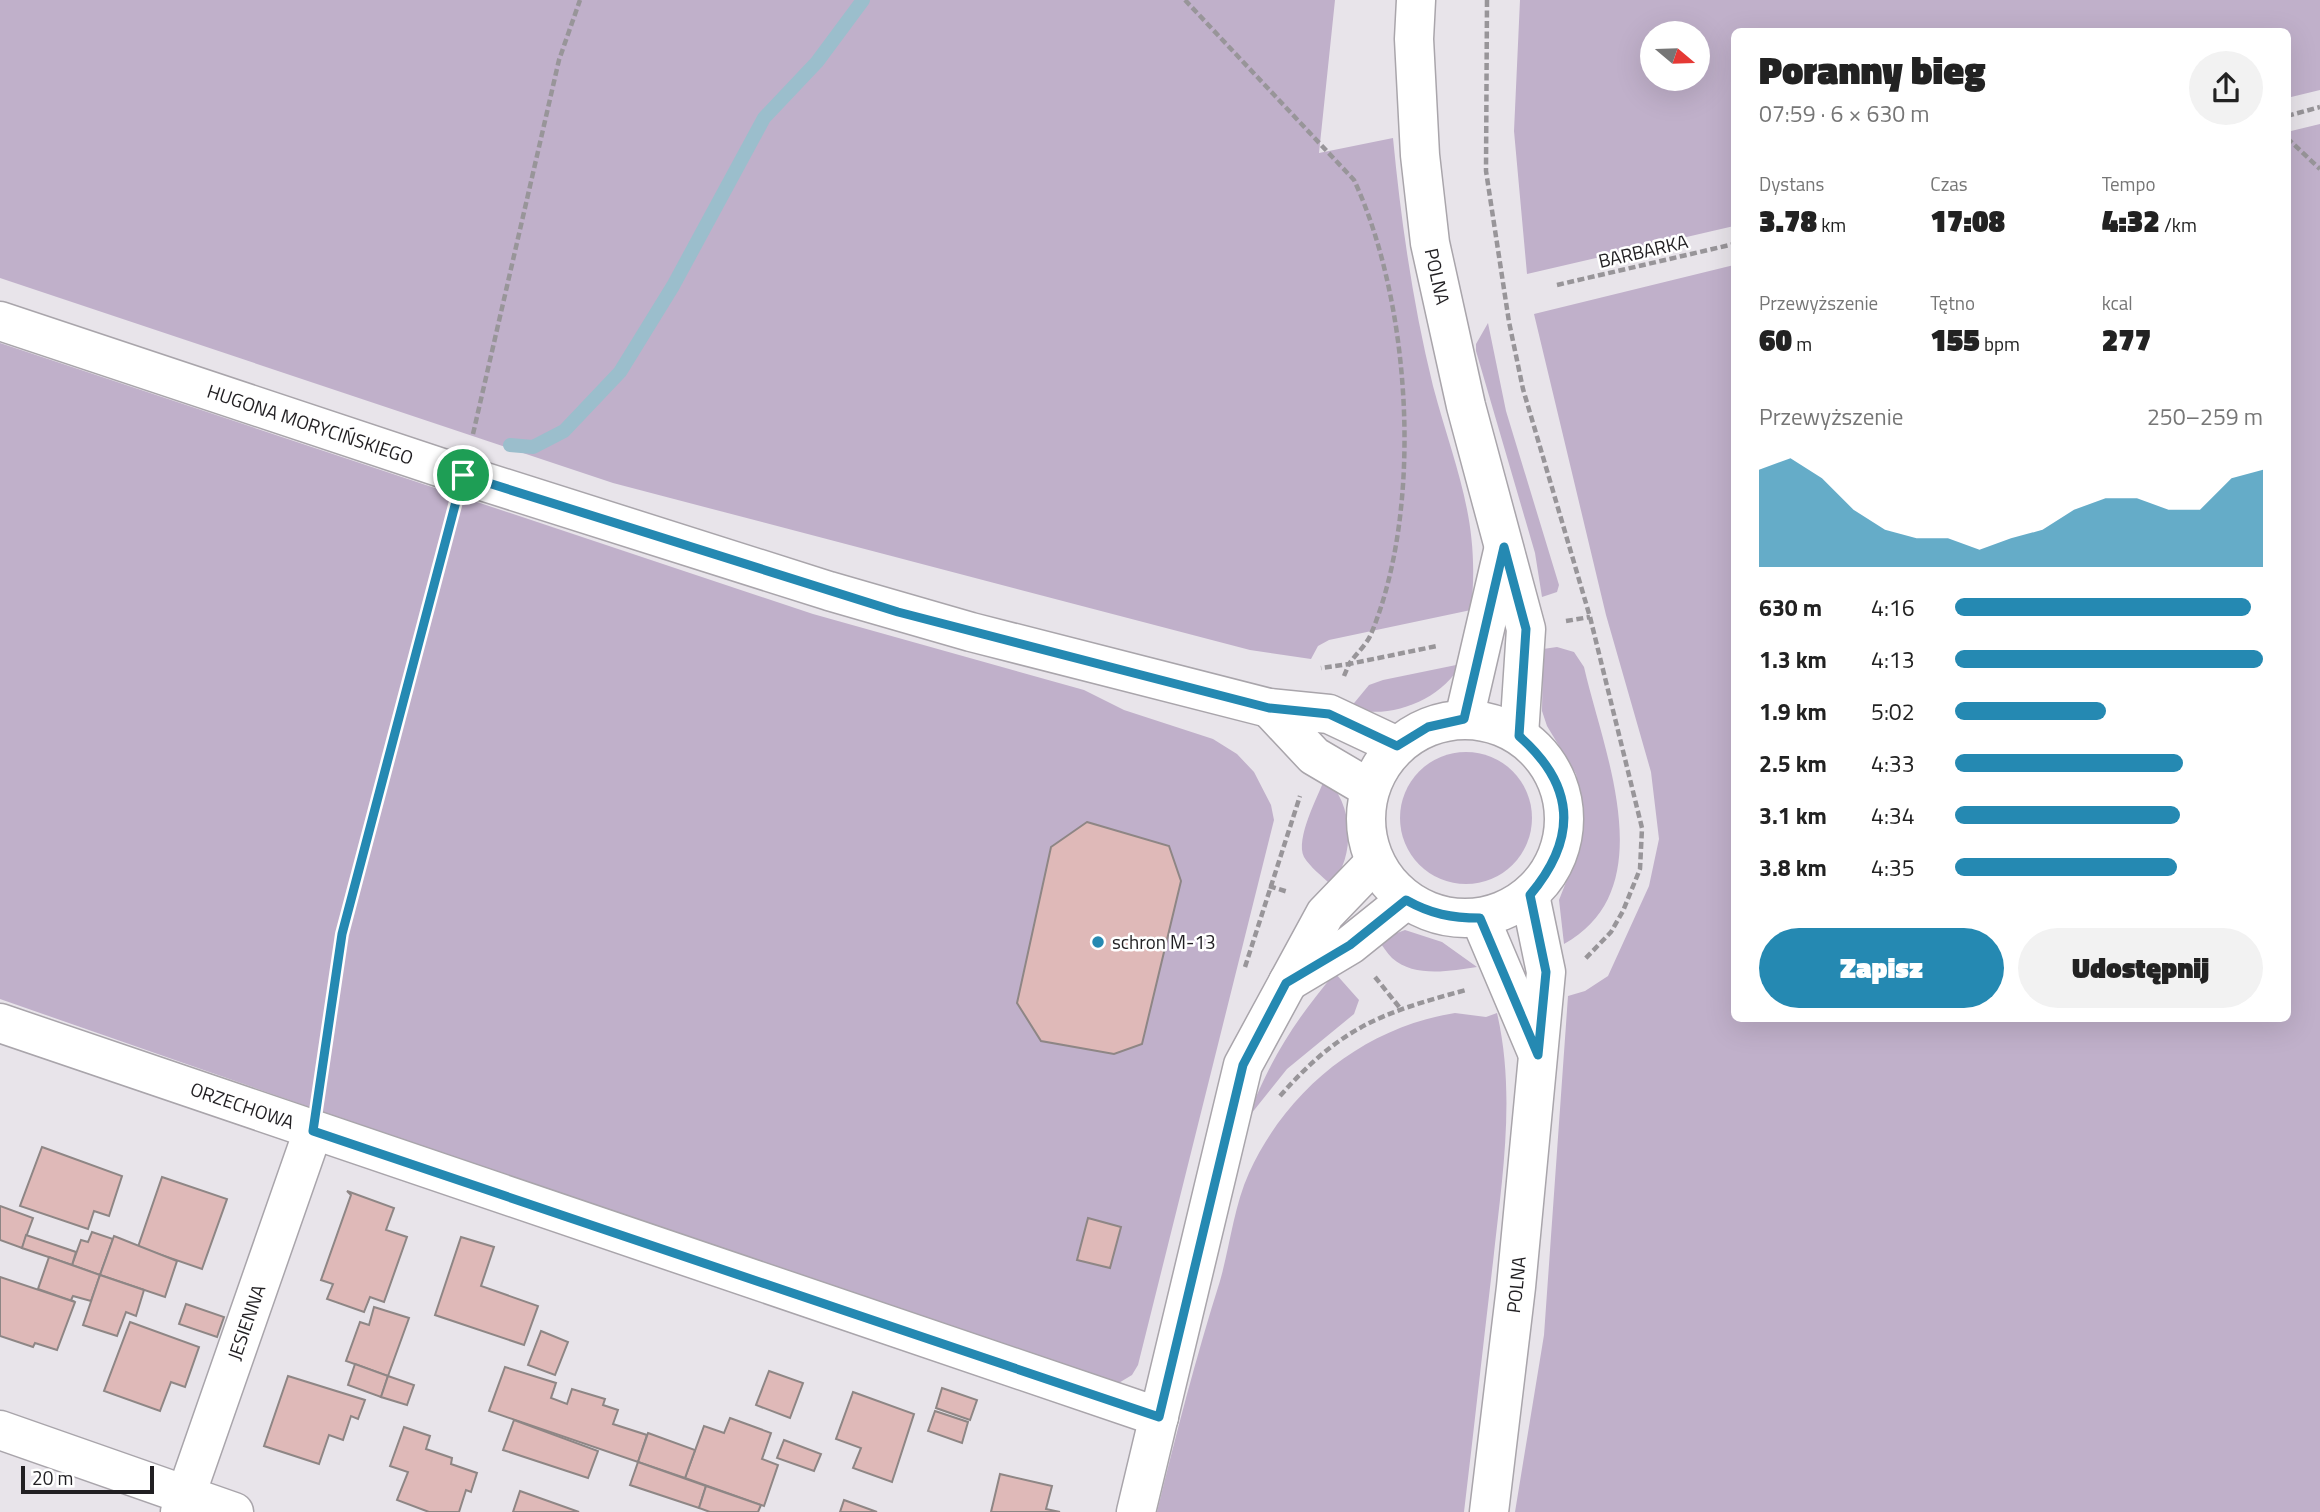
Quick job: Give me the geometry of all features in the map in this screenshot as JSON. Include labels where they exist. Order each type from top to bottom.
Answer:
[{"type":"street","name":"POLNA","points":[[1416,0],[1414,39],[1420,155],[1430,243],[1460,382],[1526,629],[1519,736]]},
{"type":"street","name":"HUGONA MORYCIŃSKIEGO","points":[[0,321],[463,475],[898,612],[1269,708],[1329,714],[1397,746]]},
{"type":"street","name":"POLNA","points":[[1464,719],[1504,547]]},
{"type":"street","points":[[1269,708],[1314,756],[1370,789]]},
{"type":"street","points":[[1464,719],[1493,724],[1519,736],[1542,756],[1558,782],[1564,812],[1562,843],[1550,871],[1530,895],[1507,910],[1480,918],[1454,918],[1428,912],[1406,900],[1388,883],[1375,862],[1367,838],[1366,813],[1370,789],[1381,766],[1397,746],[1428,727],[1464,719]]},
{"type":"street","points":[[1136,1512],[1243,1065],[1325,914],[1375,862]]},
{"type":"street","name":"POLNA","points":[[1489,1512],[1516,1287],[1546,972],[1530,895]]},
{"type":"street","points":[[1286,983],[1350,945],[1406,900]]},
{"type":"street","name":"POLNA","points":[[1480,918],[1538,1055]]},
{"type":"street","name":"ORZECHOWA","points":[[0,1023],[1159,1417]]},
{"type":"street","name":"JESIENNA","points":[[183,1504],[313,1131]]},
{"type":"street","points":[[0,1430],[183,1504],[234,1512]]},
{"type":"path","points":[[313,1131],[342,934],[463,475],[559,60],[580,0]]},
{"type":"path","points":[[1185,0],[1354,180],[1370,215],[1383,262],[1401,350],[1405,427],[1401,499],[1391,563],[1370,636],[1349,664]]},
{"type":"path","points":[[1487,0],[1486,171],[1509,322],[1523,389],[1590,617],[1642,828],[1640,869],[1623,911],[1593,954],[1580,964]]},
{"type":"path","points":[[2291,115],[2320,107]]},
{"type":"path","points":[[2291,142],[2320,169]]},
{"type":"path","name":"BARBARKA","points":[[1558,285],[1731,245]]},
{"type":"path","points":[[1243,974],[1300,796]]},
{"type":"path","points":[[1375,976],[1400,1007]]},
{"type":"path","points":[[1275,1102],[1342,1038],[1369,1020],[1400,1007],[1474,988]]},
{"type":"shaded area","points":[[0,0],[1335,0],[1319,153],[1393,138],[1419,325],[1469,521],[1473,578],[1471,610],[1329,640],[1318,646],[1311,659],[1250,650],[613,483],[0,278]]},
{"type":"shaded area","points":[[1520,0],[2320,0],[2320,90],[2291,97],[2291,28],[1731,28],[1731,227],[1527,274],[1514,131]]},
{"type":"shaded area","points":[[2320,124],[2320,1512],[1515,1512],[1544,1335],[1568,996],[1585,991],[1608,976],[1649,886],[1659,839],[1651,772],[1606,615],[1534,314],[1731,266],[1731,1022],[2291,1022],[2291,131]]},
{"type":"shaded area","points":[[1488,323],[1506,411],[1559,585],[1557,592],[1542,597],[1535,553],[1476,351],[1476,344]]},
{"type":"shaded area","points":[[0,343],[813,614],[1084,690],[1124,710],[1213,739],[1237,754],[1254,772],[1271,805],[1274,820],[1138,1365],[1132,1375],[1112,1387],[0,999]]},
{"type":"shaded area","points":[[1557,647],[1574,652],[1584,667],[1603,738],[1619,816],[1619,854],[1612,889],[1594,920],[1564,944],[1559,900],[1579,849],[1583,812],[1576,774],[1547,726],[1542,711],[1543,649]]},
{"type":"shaded area","points":[[1461,664],[1441,688],[1413,704],[1381,712],[1350,708],[1369,685]]},
{"type":"shaded area","points":[[1466,752],[1491,757],[1512,772],[1527,793],[1532,818],[1527,843],[1512,864],[1491,879],[1466,884],[1441,879],[1420,864],[1405,843],[1400,818],[1405,793],[1420,772],[1441,757]]},
{"type":"shaded area","points":[[1325,778],[1342,801],[1348,830],[1345,860],[1331,885],[1307,861],[1302,849],[1308,818]]},
{"type":"shaded area","points":[[1405,930],[1442,942],[1477,967],[1433,972],[1401,964],[1392,958],[1378,940]]},
{"type":"shaded area","points":[[1335,973],[1359,1000],[1354,1014],[1287,1069],[1247,1119],[1284,1042]]},
{"type":"shaded area","points":[[1455,1013],[1486,1017],[1497,1013],[1506,1075],[1506,1137],[1500,1200],[1464,1512],[1157,1512],[1240,1199],[1249,1173],[1265,1143],[1307,1089],[1332,1067],[1390,1032],[1422,1020]]},
{"type":"building","name":"schron M-13","points":[[1087,822],[1169,846],[1181,881],[1142,1044],[1114,1054],[1041,1041],[1017,1003],[1051,847]]},
{"type":"building","points":[[42,1147],[122,1176],[109,1216],[94,1211],[88,1229],[20,1206]]},
{"type":"building","points":[[162,1177],[227,1199],[202,1269],[138,1247]]},
{"type":"building","points":[[347,1191],[394,1208],[386,1230],[407,1237],[384,1302],[370,1297],[364,1312],[327,1299],[333,1284],[321,1280],[351,1195]]},
{"type":"building","points":[[0,1206],[33,1218],[22,1248],[0,1240]]},
{"type":"building","points":[[1088,1218],[1121,1227],[1110,1268],[1077,1260]]},
{"type":"building","points":[[92,1232],[113,1239],[100,1275],[72,1265],[81,1240],[88,1242]]},
{"type":"building","points":[[26,1235],[76,1252],[72,1265],[22,1248]]},
{"type":"building","points":[[114,1236],[177,1261],[165,1297],[100,1275]]},
{"type":"building","points":[[461,1237],[494,1247],[481,1286],[538,1306],[524,1345],[435,1315]]},
{"type":"building","points":[[49,1257],[100,1275],[91,1301],[73,1296],[71,1300],[75,1302],[38,1289]]},
{"type":"building","points":[[100,1275],[144,1290],[136,1316],[126,1312],[117,1336],[83,1325]]},
{"type":"building","points":[[0,1277],[75,1302],[57,1350],[35,1343],[33,1347],[0,1336]]},
{"type":"building","points":[[186,1304],[224,1317],[217,1337],[179,1324]]},
{"type":"building","points":[[374,1307],[409,1318],[388,1376],[346,1361],[360,1322],[369,1325]]},
{"type":"building","points":[[130,1322],[199,1347],[185,1387],[171,1382],[160,1411],[104,1391]]},
{"type":"building","points":[[541,1331],[568,1342],[555,1375],[528,1365]]},
{"type":"building","points":[[355,1364],[388,1376],[381,1397],[348,1385]]},
{"type":"building","points":[[505,1367],[556,1383],[551,1398],[567,1404],[572,1389],[605,1399],[603,1405],[618,1410],[613,1424],[647,1435],[638,1462],[489,1411]]},
{"type":"building","points":[[769,1371],[803,1383],[790,1418],[756,1405]]},
{"type":"building","points":[[288,1376],[365,1400],[358,1419],[351,1416],[343,1440],[329,1435],[319,1464],[264,1446]]},
{"type":"building","points":[[388,1376],[414,1385],[407,1405],[381,1397]]},
{"type":"building","points":[[942,1388],[977,1400],[970,1420],[936,1408]]},
{"type":"building","points":[[853,1392],[914,1414],[892,1482],[853,1468],[861,1448],[836,1439]]},
{"type":"building","points":[[935,1411],[968,1422],[962,1443],[928,1431]]},
{"type":"building","points":[[730,1418],[771,1433],[762,1459],[778,1465],[764,1506],[685,1478],[704,1426],[724,1433]]},
{"type":"building","points":[[514,1420],[598,1451],[588,1478],[503,1450]]},
{"type":"building","points":[[404,1427],[430,1436],[426,1449],[452,1458],[451,1464],[477,1473],[471,1492],[466,1490],[459,1512],[429,1512],[397,1500],[408,1472],[390,1466]]},
{"type":"building","points":[[648,1433],[695,1450],[685,1478],[638,1462]]},
{"type":"building","points":[[784,1440],[821,1454],[814,1471],[777,1458]]},
{"type":"building","points":[[638,1462],[706,1486],[699,1508],[630,1485]]},
{"type":"building","points":[[1000,1474],[1052,1486],[1046,1509],[1060,1512],[991,1512]]},
{"type":"building","points":[[706,1486],[761,1505],[758,1512],[710,1512],[699,1508]]},
{"type":"building","points":[[520,1491],[579,1512],[513,1512]]},
{"type":"building","points":[[844,1500],[877,1512],[840,1512]]},
{"type":"waterway","points":[[510,445],[533,447],[564,431],[620,372],[673,286],[764,118],[817,62],[863,0]]},
{"type":"place","name":"schron M-13","points":[[1098,942]]},
{"type":"route","points":[[463,475],[898,612],[1269,708],[1329,714],[1397,746],[1428,727],[1464,719],[1504,547],[1526,629],[1519,736],[1542,756],[1558,782],[1564,812],[1562,843],[1550,871],[1530,895],[1546,972],[1538,1055],[1480,918],[1454,918],[1428,912],[1406,900],[1350,945],[1286,983],[1243,1065],[1159,1417],[313,1131],[342,934],[463,475]]}]
